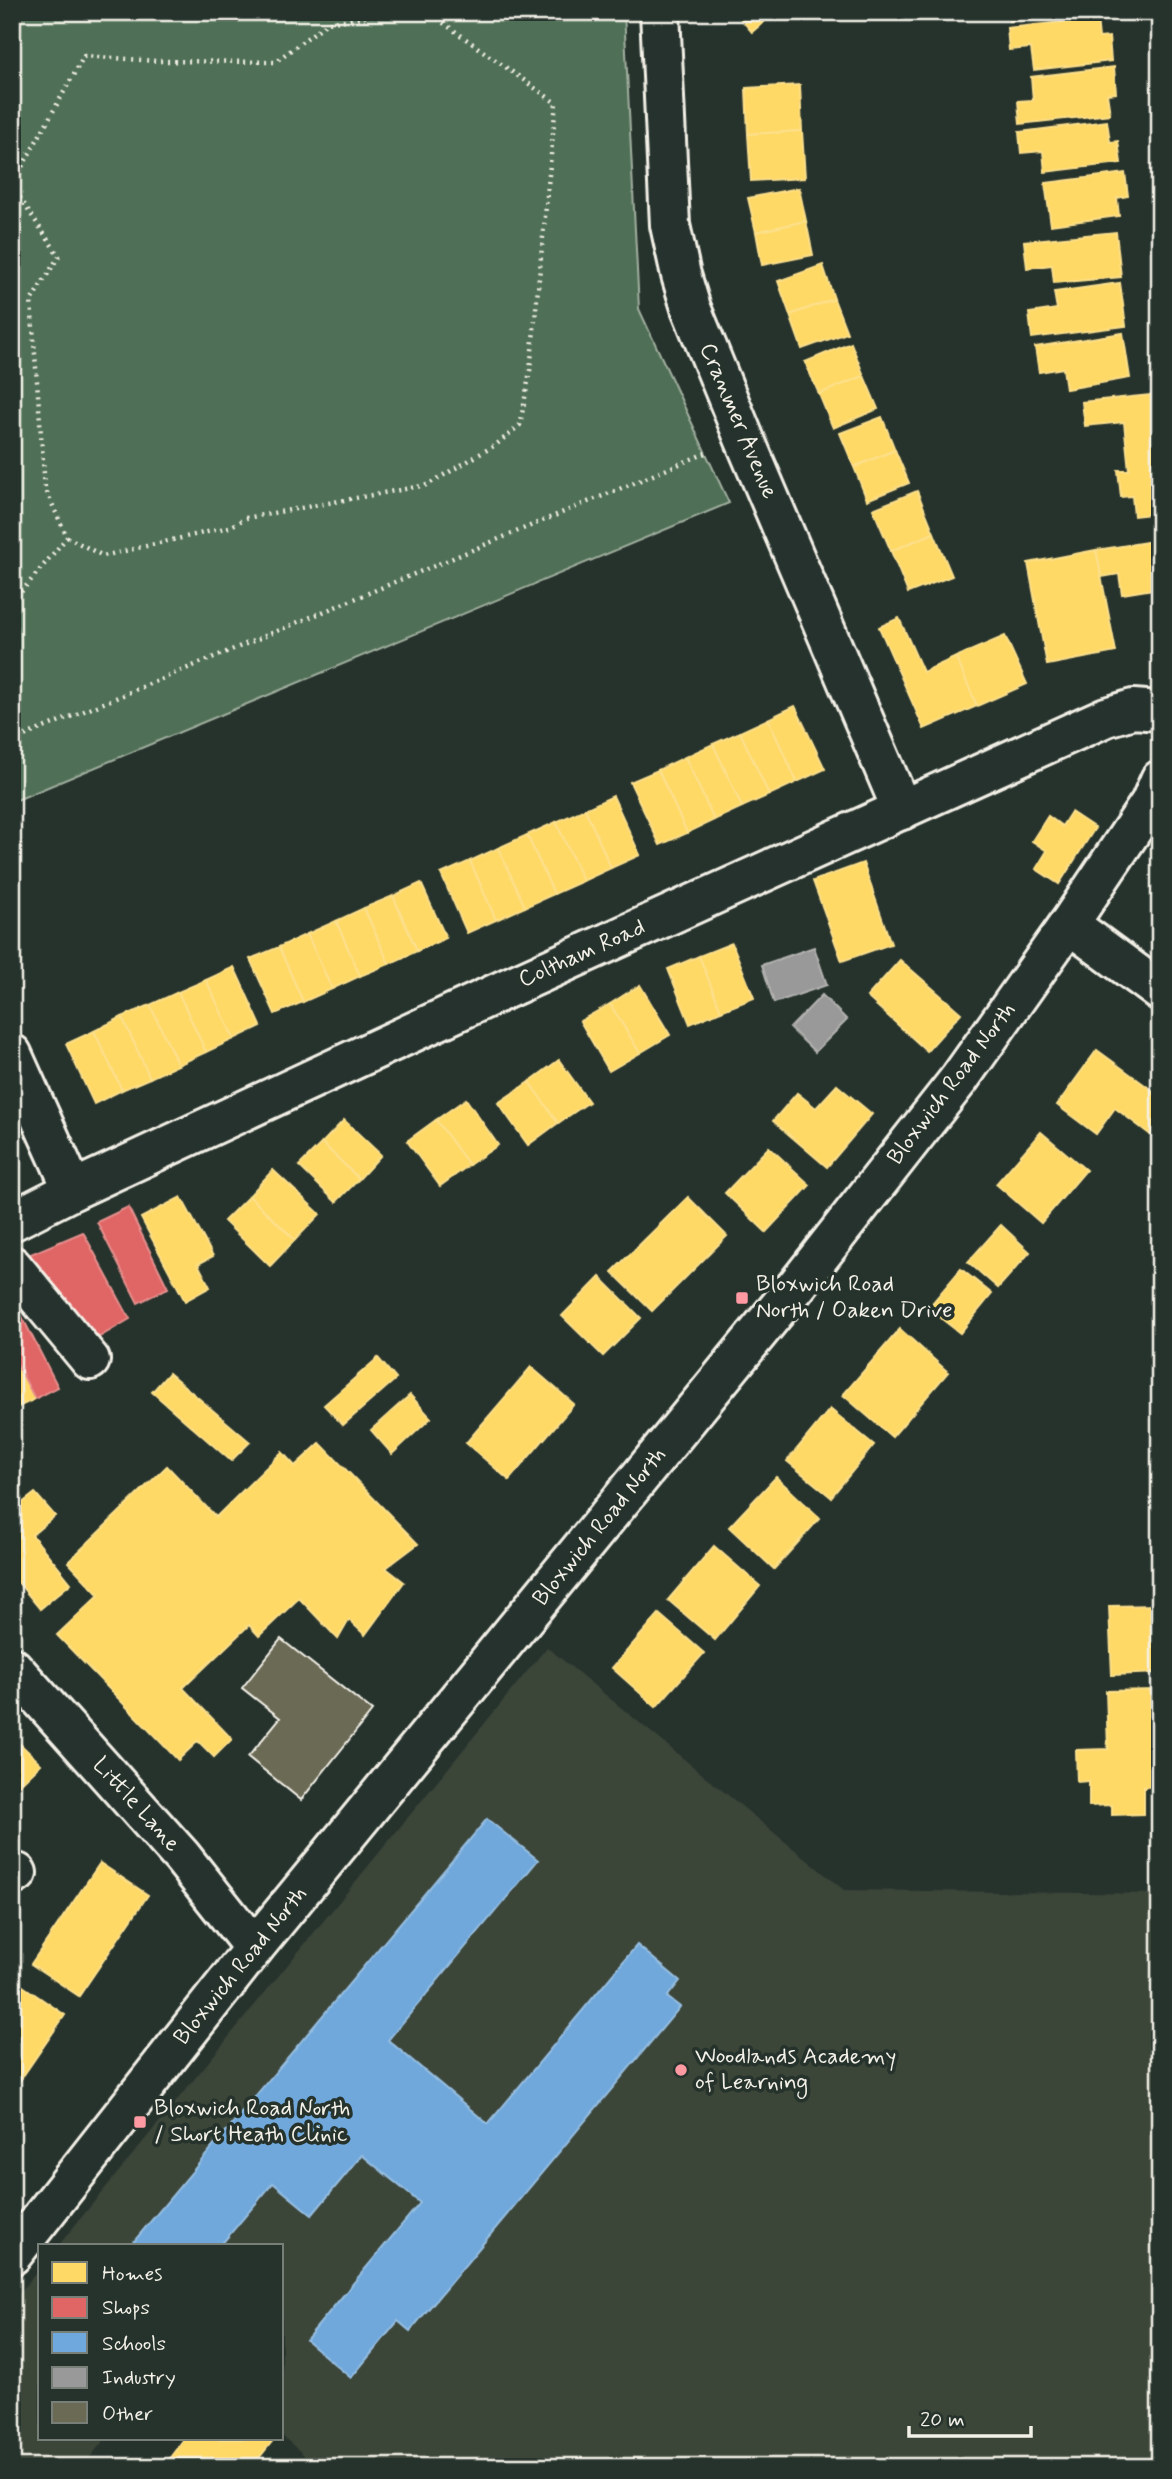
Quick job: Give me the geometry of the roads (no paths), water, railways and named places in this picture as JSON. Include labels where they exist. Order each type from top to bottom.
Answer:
[{"type":"street","name":"Cranmer Avenue","points":[[660,12],[670,225],[691,308],[902,810]]},
{"type":"street","name":"Coltham Road","points":[[12,1221],[498,992],[1107,717],[1133,709],[1160,711]]},
{"type":"street","name":"Bloxwich Road North","points":[[12,2255],[254,1948],[798,1284],[960,1078],[1069,924],[1150,803],[1160,780]]},
{"type":"street","points":[[1069,924],[1160,991]]},
{"type":"street","points":[[12,1054],[73,1190]]},
{"type":"street","points":[[12,1266],[90,1360]]},
{"type":"street","name":"Little Lane","points":[[12,1667],[182,1857],[254,1948]]},
{"type":"place","name":"Bloxwich Road North / Oaken Drive","points":[[742,1298]]},
{"type":"place","name":"Woodlands Academy of Learning","points":[[681,2070]]},
{"type":"place","name":"Bloxwich Road North / Short Heath Clinic","points":[[140,2122]]}]
